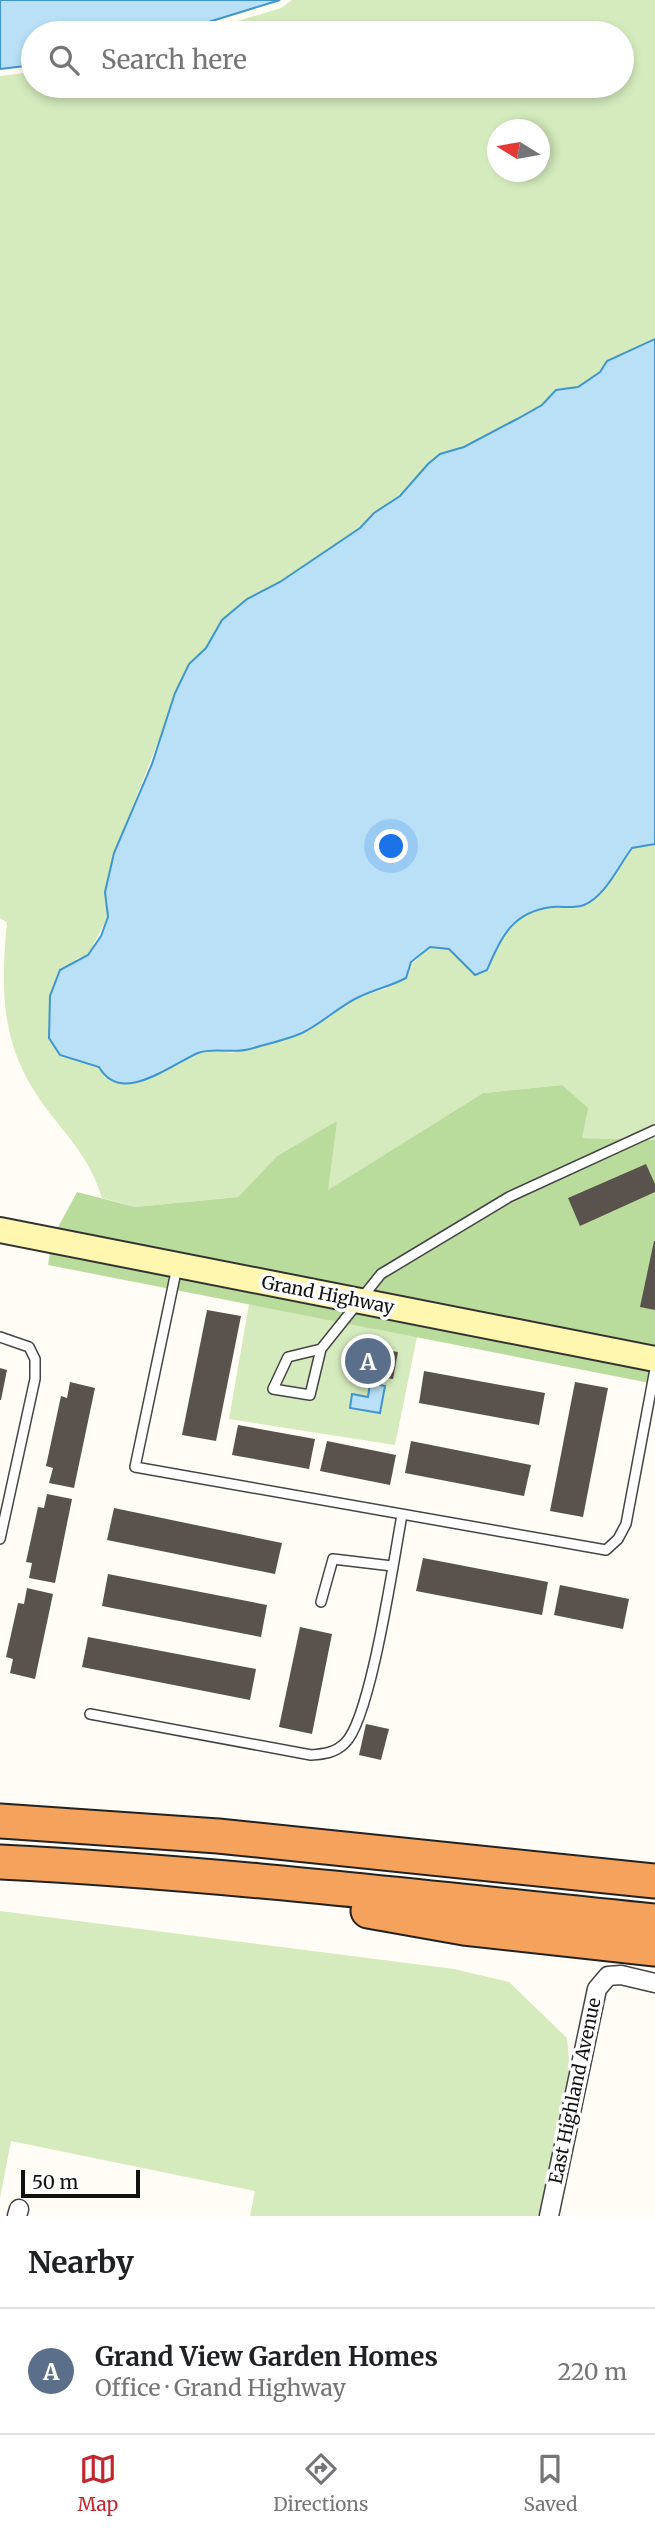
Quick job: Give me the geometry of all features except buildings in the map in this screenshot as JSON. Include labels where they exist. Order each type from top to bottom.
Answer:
[{"type":"highway","points":[[0,1821],[218,1836],[655,1881]]},
{"type":"highway","points":[[0,1862],[211,1878],[655,1921]]},
{"type":"highway","points":[[533,1869],[655,1870]]},
{"type":"highway","points":[[211,1878],[464,1928],[655,1949]]},
{"type":"street","name":"Grand Highway","points":[[0,1230],[655,1359]]},
{"type":"street","name":"East Highland Avenue","points":[[549,2216],[597,1989],[608,1976],[621,1975],[655,1983]]},
{"type":"lane","points":[[321,1349],[288,1357],[274,1389],[310,1395],[321,1349],[381,1274],[509,1197],[655,1130]]},
{"type":"lane","points":[[177,1265],[135,1467],[606,1550],[618,1539],[625,1524],[655,1369]]},
{"type":"lane","points":[[0,1338],[29,1347],[35,1359],[35,1379],[0,1539]]},
{"type":"lane","points":[[90,1714],[311,1755],[328,1754],[347,1742],[366,1700],[402,1515]]},
{"type":"lane","points":[[321,1602],[332,1559],[392,1566]]},
{"type":"green space","points":[[292,0],[655,0],[655,339],[608,361],[600,372],[578,387],[556,390],[542,405],[517,419],[464,447],[440,454],[400,496],[374,513],[360,528],[280,582],[247,599],[222,620],[206,648],[189,664],[114,853],[105,892],[108,917],[88,955],[76,959],[82,1061],[99,1067],[105,1078],[198,1053],[214,1050],[231,1053],[300,1034],[361,996],[385,989],[430,947],[449,949],[460,960],[487,970],[508,931],[525,915],[537,910],[569,908],[617,868],[632,848],[655,844],[655,1140],[582,1138],[562,1085],[483,1093],[327,1191],[336,1122],[277,1156],[238,1197],[135,1207],[102,1198],[86,1162],[33,1089],[21,1067],[7,1022],[4,975],[7,922],[0,918],[0,76],[21,73],[21,98],[634,98],[634,21],[238,21],[281,8]]},
{"type":"green space","points":[[562,1085],[588,1108],[582,1138],[655,1140],[655,1350],[56,1231],[77,1192],[135,1207],[238,1197],[277,1156],[337,1121],[328,1190],[483,1093]]},
{"type":"green space","points":[[51,1246],[655,1367],[655,1384],[48,1265]]},
{"type":"green space","points":[[249,1304],[417,1337],[395,1445],[229,1419]]},
{"type":"green space","points":[[0,1911],[454,1969],[509,1982],[567,2038],[570,2070],[540,2216],[250,2216],[255,2191],[11,2141],[0,2198]]},
{"type":"water","points":[[0,0],[280,0],[212,21],[21,21],[21,66],[0,69]]},
{"type":"water","points":[[655,339],[655,844],[632,848],[605,888],[592,901],[576,907],[538,910],[518,920],[504,936],[487,970],[475,975],[449,949],[430,947],[411,962],[406,978],[353,1000],[302,1033],[243,1050],[198,1053],[160,1073],[133,1083],[120,1083],[108,1078],[99,1067],[60,1055],[49,1038],[50,996],[60,970],[88,955],[101,936],[108,917],[105,892],[114,853],[152,764],[175,693],[189,664],[206,648],[222,620],[247,599],[280,582],[360,528],[374,513],[400,496],[440,454],[464,447],[517,419],[542,405],[556,390],[578,387],[600,372],[607,361]]},
{"type":"water","points":[[370,1383],[385,1386],[380,1413],[350,1408],[352,1394],[368,1397]]},
{"type":"place","name":"Grand View Garden Homes","points":[[368,1361]]}]
